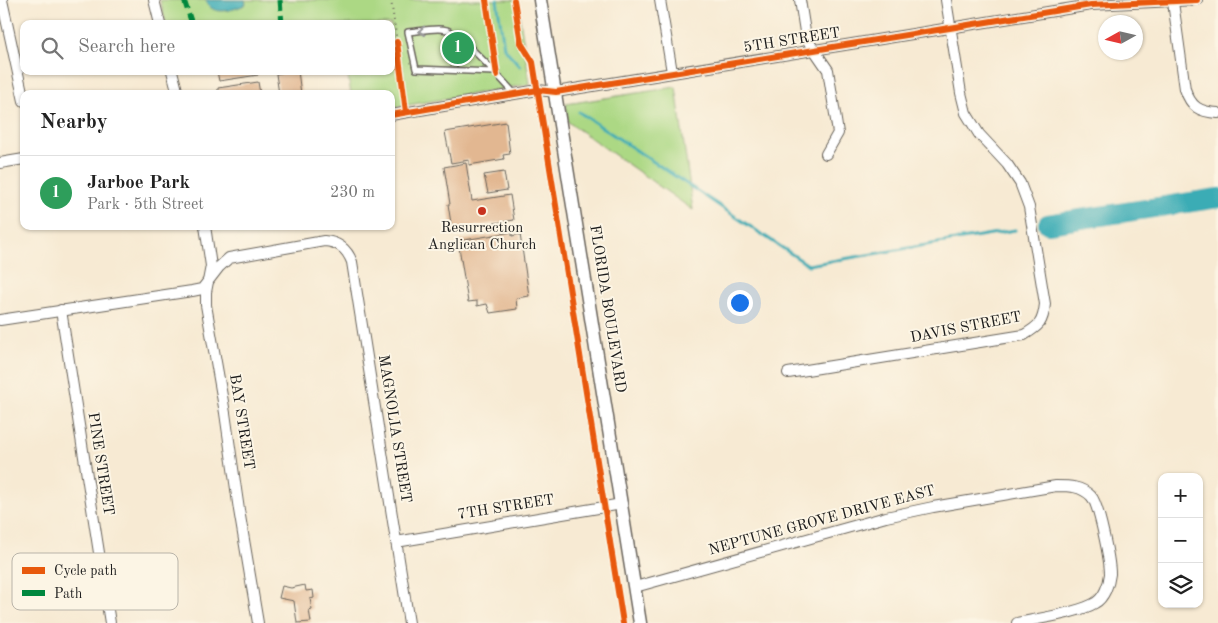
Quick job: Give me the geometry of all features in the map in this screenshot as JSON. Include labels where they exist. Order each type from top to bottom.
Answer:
[{"type":"street","points":[[2,0],[22,90]]},
{"type":"street","points":[[154,0],[159,20]]},
{"type":"street","name":"FLORIDA BOULEVARD","points":[[540,0],[640,623]]},
{"type":"street","points":[[660,0],[672,72]]},
{"type":"street","points":[[800,0],[806,38],[828,70],[838,133],[826,154]]},
{"type":"street","name":"DAVIS STREET","points":[[788,373],[1024,335],[1038,326],[1044,316],[1045,304],[1029,207],[1020,183],[1007,164],[978,134],[966,113],[946,0]]},
{"type":"street","name":"5TH STREET","points":[[395,114],[538,90],[556,92],[951,29],[1090,2],[1173,2],[1197,0]]},
{"type":"street","points":[[1173,2],[1182,75],[1188,99],[1196,108],[1205,113],[1218,113]]},
{"type":"street","points":[[173,75],[177,90]]},
{"type":"street","points":[[0,163],[20,160]]},
{"type":"street","name":"BAY STREET","points":[[206,230],[211,266],[206,305],[258,623]]},
{"type":"street","name":"MAGNOLIA STREET","points":[[209,280],[218,267],[229,258],[324,241],[338,244],[349,254],[352,262],[409,623]]},
{"type":"street","points":[[0,320],[192,291],[202,289],[209,280]]},
{"type":"street","name":"PINE STREET","points":[[61,310],[99,553]]},
{"type":"street","name":"NEPTUNE GROVE DRIVE EAST","points":[[635,587],[886,518],[933,507],[1056,486],[1071,486],[1081,489],[1090,495],[1098,507],[1110,573],[1107,586],[1102,596],[1095,603],[1071,612],[1017,623]]},
{"type":"street","name":"7TH STREET","points":[[396,542],[622,504]]},
{"type":"street","name":"PINE STREET","points":[[108,610],[110,623]]},
{"type":"lane","points":[[494,72],[416,68],[408,32],[448,30],[467,44],[516,94]]},
{"type":"path","points":[[391,0],[392,20]]},
{"type":"path","points":[[395,44],[398,51]]},
{"type":"green space","points":[[160,0],[517,0],[530,84],[395,107],[395,90],[350,90],[348,75],[395,75],[395,20],[165,20]]},
{"type":"green space","points":[[676,87],[693,210],[568,122],[566,104]]},
{"type":"water","points":[[205,0],[245,0],[246,4],[238,8],[218,11],[210,7]]},
{"type":"building","points":[[218,75],[258,75],[219,81]]},
{"type":"building","points":[[276,75],[299,75],[300,90],[278,90]]},
{"type":"building","points":[[258,82],[259,90],[218,90],[218,88]]},
{"type":"building","points":[[506,122],[510,154],[503,155],[504,159],[469,165],[469,160],[451,163],[445,132]]},
{"type":"building","points":[[466,163],[472,201],[510,195],[514,220],[452,230],[444,167]]},
{"type":"building","points":[[504,172],[507,190],[488,193],[484,175]]},
{"type":"building","points":[[512,232],[512,236],[520,234],[529,296],[516,298],[517,309],[490,313],[487,304],[477,306],[477,301],[468,302],[458,241]]},
{"type":"building","points":[[305,585],[306,591],[313,590],[314,598],[310,599],[312,609],[309,610],[311,622],[297,623],[294,601],[279,598],[282,586],[291,588]]},
{"type":"waterway","points":[[497,0],[504,48],[520,66]]},
{"type":"waterway","points":[[579,112],[808,265],[1015,230]]},
{"type":"waterway","points":[[1048,224],[1218,198]]},
{"type":"marked path","points":[[184,0],[191,20]]},
{"type":"marked path","points":[[280,0],[282,20]]},
{"type":"cycle path","points":[[486,0],[497,75]]},
{"type":"cycle path","points":[[514,0],[521,43],[533,62],[623,623]]},
{"type":"cycle path","points":[[395,114],[538,90],[556,92],[1091,5],[1197,0]]},
{"type":"cycle path","points":[[397,42],[406,112]]},
{"type":"place","name":"Jarboe Park","points":[[458,48]]},
{"type":"place","name":"Resurrection Anglican Church","points":[[482,211]]}]
